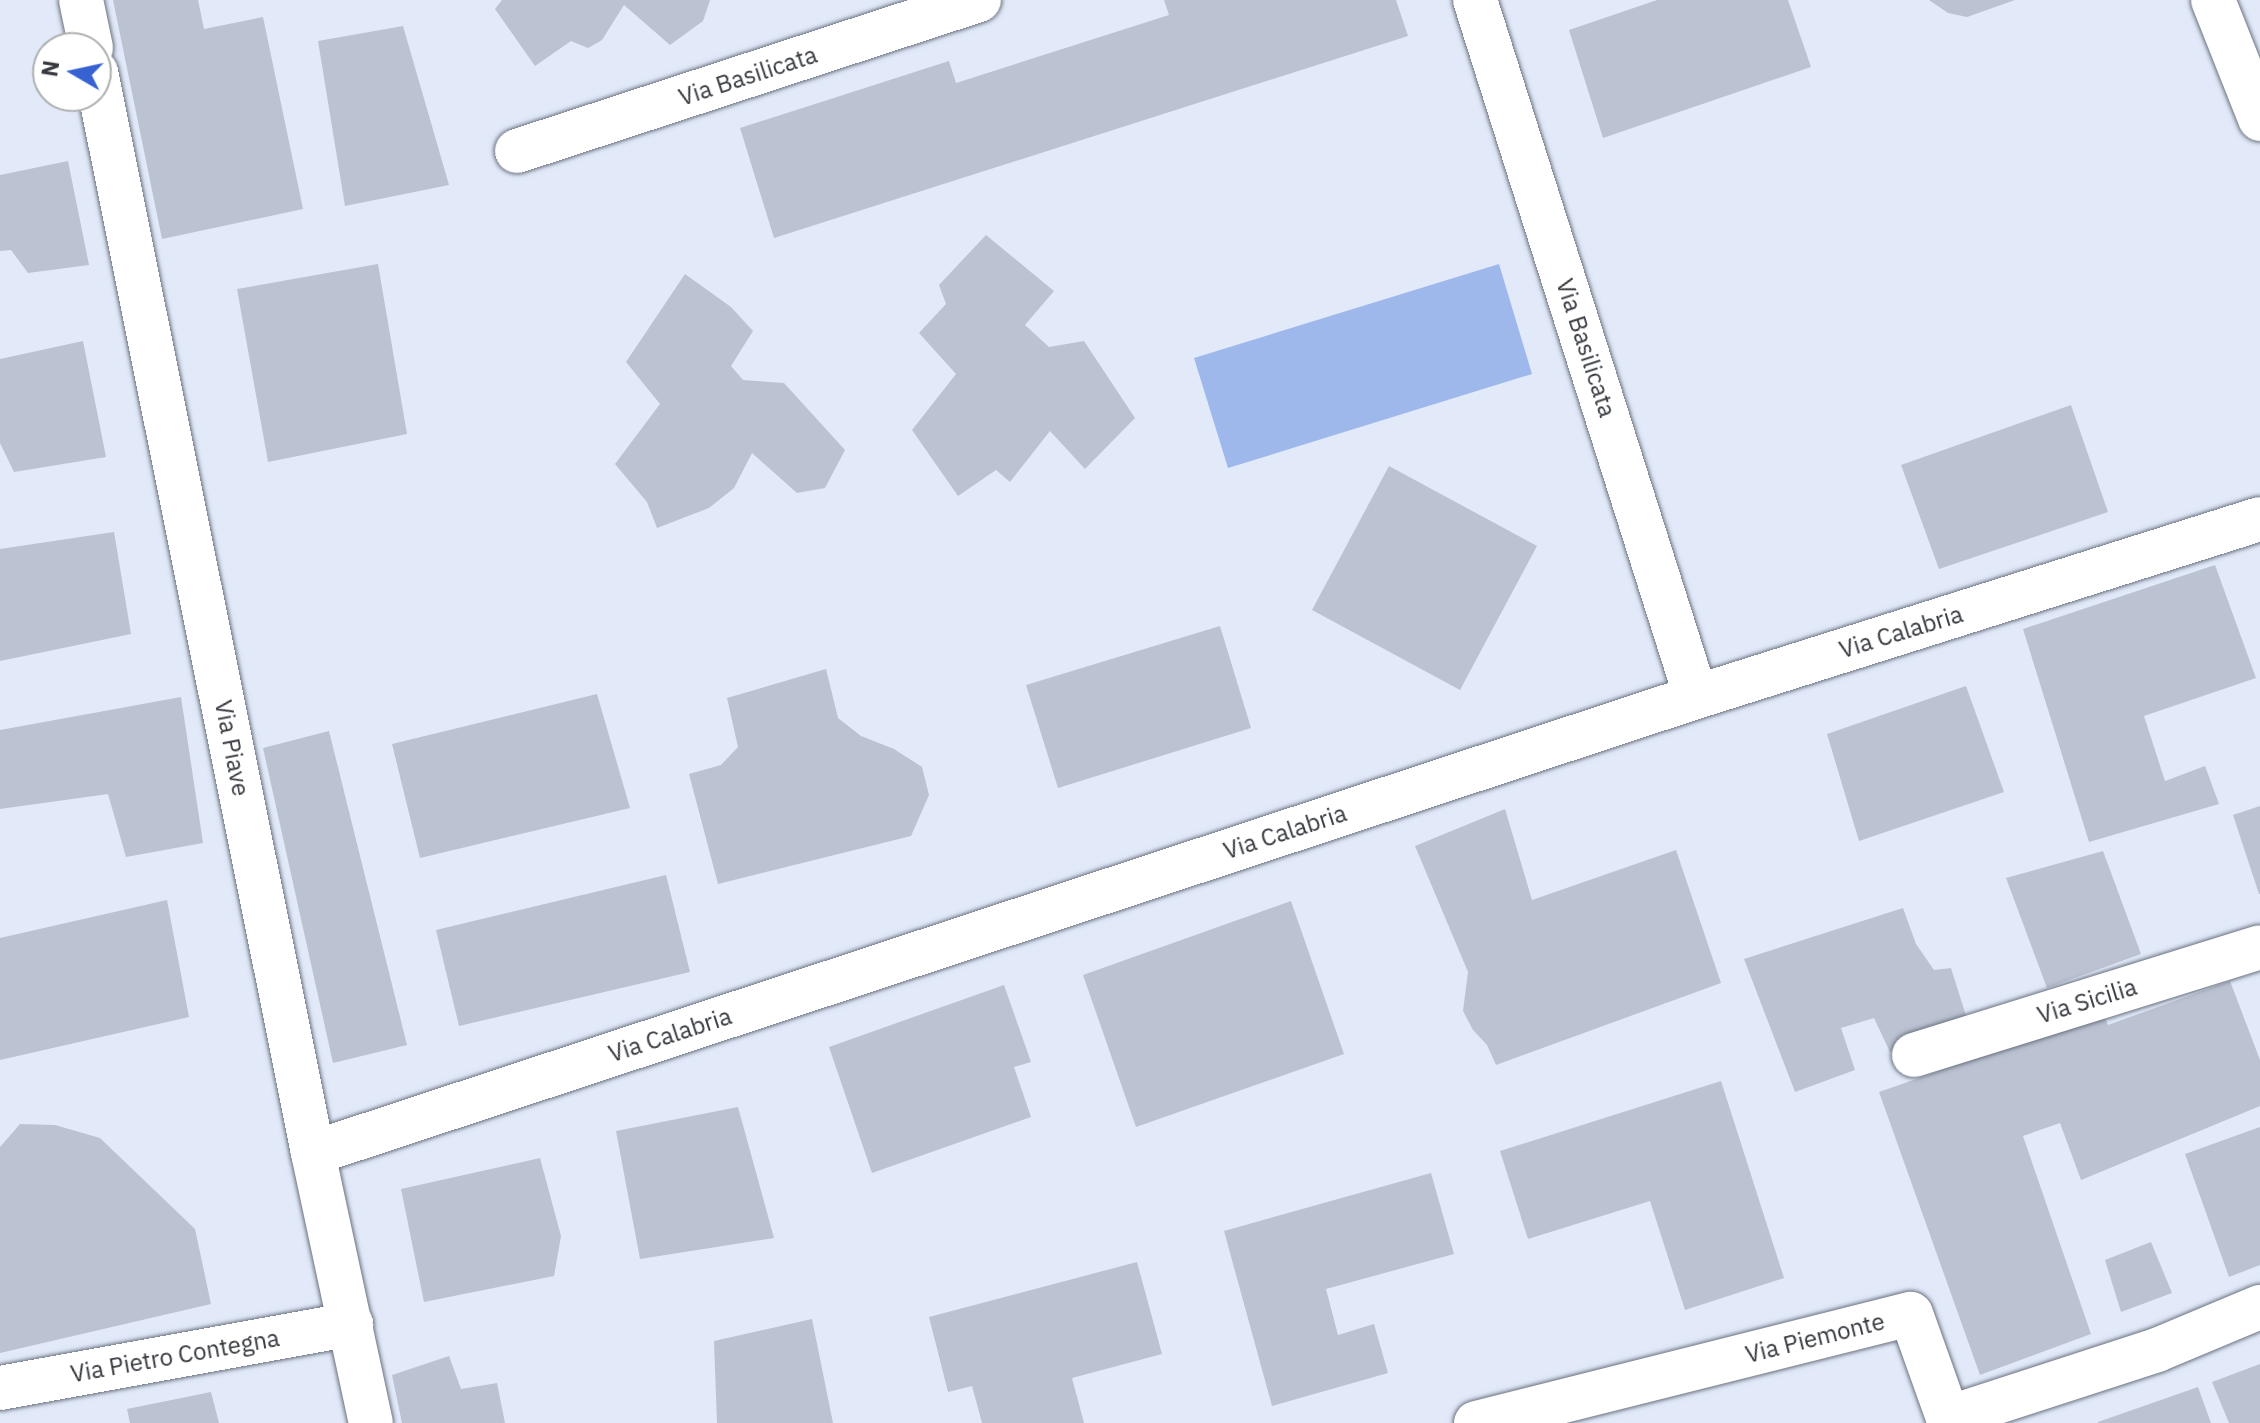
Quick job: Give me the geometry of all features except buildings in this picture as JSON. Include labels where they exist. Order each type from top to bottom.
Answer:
[{"type":"street","points":[[81,0],[88,32]]},
{"type":"street","name":"Via Basilicata","points":[[517,151],[979,0]]},
{"type":"street","name":"Via Basilicata","points":[[1475,0],[1696,697]]},
{"type":"street","points":[[2213,0],[2260,119]]},
{"type":"street","name":"Via Piave","points":[[104,112],[313,1153],[371,1423]]},
{"type":"street","name":"Via Calabria","points":[[313,1153],[1696,697],[2260,519]]},
{"type":"street","name":"Via Sicilia","points":[[1914,1055],[2260,947]]},
{"type":"street","name":"Via Piemonte","points":[[1476,1423],[1911,1314],[1948,1418],[2157,1350],[2260,1307]]},
{"type":"street","name":"Via Pietro Contegna","points":[[0,1388],[351,1324]]},
{"type":"shaded area","points":[[1499,264],[1532,374],[1228,468],[1194,358]]}]
